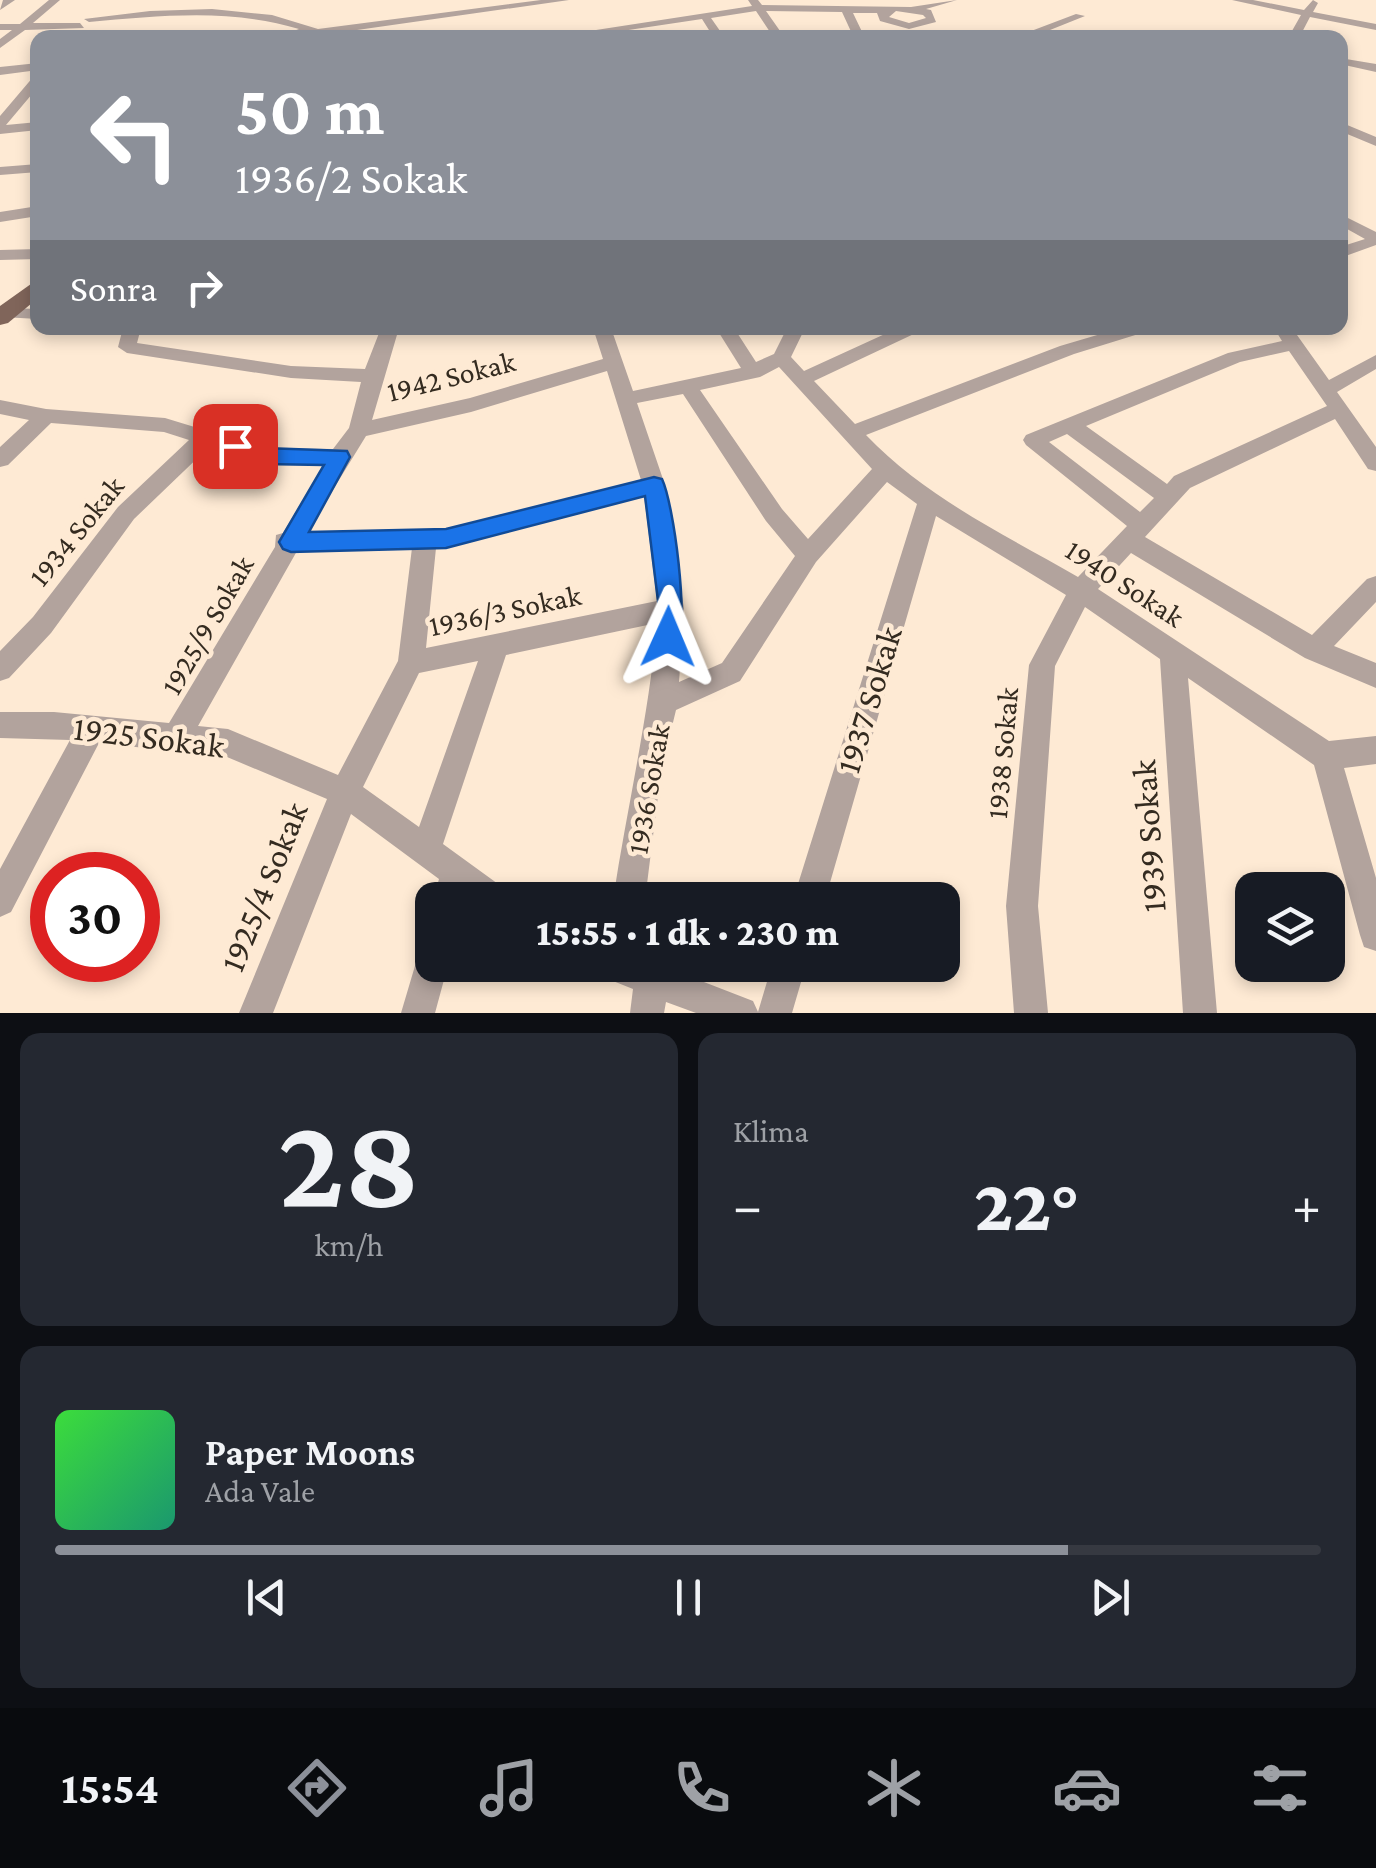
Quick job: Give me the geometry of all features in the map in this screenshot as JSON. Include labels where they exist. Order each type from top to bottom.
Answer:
[{"type":"main road","points":[[4,316],[30,293]]},
{"type":"street","points":[[0,7],[10,0]]},
{"type":"street","points":[[0,45],[55,0]]},
{"type":"street","points":[[77,30],[114,0]]},
{"type":"street","points":[[237,30],[270,0]]},
{"type":"street","points":[[339,30],[564,0]]},
{"type":"street","points":[[884,15],[901,25],[926,20],[952,0]]},
{"type":"street","points":[[1237,0],[1376,27]]},
{"type":"street","points":[[1298,30],[1315,0]]},
{"type":"street","points":[[550,1],[563,30]]},
{"type":"street","points":[[419,4],[440,14]]},
{"type":"street","points":[[613,30],[755,4],[846,9],[926,20]]},
{"type":"street","points":[[755,4],[774,30]]},
{"type":"street","points":[[0,27],[84,23],[202,5],[256,9],[312,30]]},
{"type":"street","points":[[846,9],[856,30]]},
{"type":"street","points":[[704,15],[714,30]]},
{"type":"street","points":[[1043,30],[1080,16]]},
{"type":"street","points":[[642,24],[645,30]]},
{"type":"street","points":[[1348,62],[1376,68]]},
{"type":"street","points":[[0,71],[30,67]]},
{"type":"street","points":[[0,128],[30,89]]},
{"type":"street","points":[[0,105],[18,103]]},
{"type":"street","points":[[0,128],[30,126]]},
{"type":"street","points":[[1348,130],[1376,142]]},
{"type":"street","points":[[0,171],[30,169]]},
{"type":"street","points":[[0,217],[30,212]]},
{"type":"street","points":[[1348,223],[1376,239]]},
{"type":"street","points":[[1348,250],[1376,239]]},
{"type":"street","points":[[0,256],[30,254]]},
{"type":"street","points":[[4,316],[30,314]]},
{"type":"street","points":[[130,335],[127,347],[292,372],[372,376]]},
{"type":"street","name":"1925/9 Sokak","points":[[176,738],[288,542],[339,457],[360,430],[372,376],[387,335]]},
{"type":"street","name":"1936 Sokak","points":[[605,335],[654,485],[671,609],[664,702],[646,772],[631,882]]},
{"type":"street","points":[[729,335],[752,372]]},
{"type":"street","points":[[626,398],[752,372],[781,358],[792,335]]},
{"type":"street","points":[[800,380],[897,335]]},
{"type":"street","points":[[849,434],[1116,335]]},
{"type":"street","points":[[1376,463],[1289,336],[1033,440],[1134,532],[1314,650],[1376,676]]},
{"type":"street","name":"1940 Sokak","points":[[781,358],[885,469],[930,501],[1081,592],[1326,756]]},
{"type":"street","name":"1942 Sokak","points":[[360,430],[472,405],[615,362]]},
{"type":"street","name":"1938 Sokak","points":[[1030,1013],[1022,906],[1042,666],[1081,592],[1182,482],[1333,399],[1376,362]]},
{"type":"street","points":[[688,388],[774,515],[808,555]]},
{"type":"street","points":[[0,407],[46,416],[132,421],[207,436],[263,456],[339,457]]},
{"type":"street","points":[[0,459],[46,416]]},
{"type":"street","points":[[1069,425],[1168,496]]},
{"type":"street","name":"1934 Sokak","points":[[0,670],[42,625],[126,512],[207,436]]},
{"type":"street","points":[[664,702],[731,672],[808,555],[885,469]]},
{"type":"street","points":[[288,542],[446,538],[654,485]]},
{"type":"street","name":"1937 Sokak","points":[[814,882],[930,501]]},
{"type":"street","points":[[411,663],[425,539]]},
{"type":"street","points":[[1314,650],[1376,586]]},
{"type":"street","name":"1936/3 Sokak","points":[[411,663],[671,609]]},
{"type":"street","points":[[426,850],[497,643]]},
{"type":"street","name":"1939 Sokak","points":[[1174,653],[1200,1013]]},
{"type":"street","name":"1925/4 Sokak","points":[[256,1013],[346,792],[411,663]]},
{"type":"street","name":"1925 Sokak","points":[[0,725],[91,728],[228,743],[346,792],[426,850],[450,882]]},
{"type":"street","points":[[0,901],[91,728]]},
{"type":"street","points":[[1376,750],[1326,756],[1376,935]]},
{"type":"street","points":[[418,1013],[426,982]]},
{"type":"street","points":[[644,982],[742,1013]]},
{"type":"street","points":[[774,1013],[784,982]]},
{"type":"route","points":[[235,446],[263,456],[339,457],[291,542],[446,538],[654,485],[671,609],[668,637]]}]
